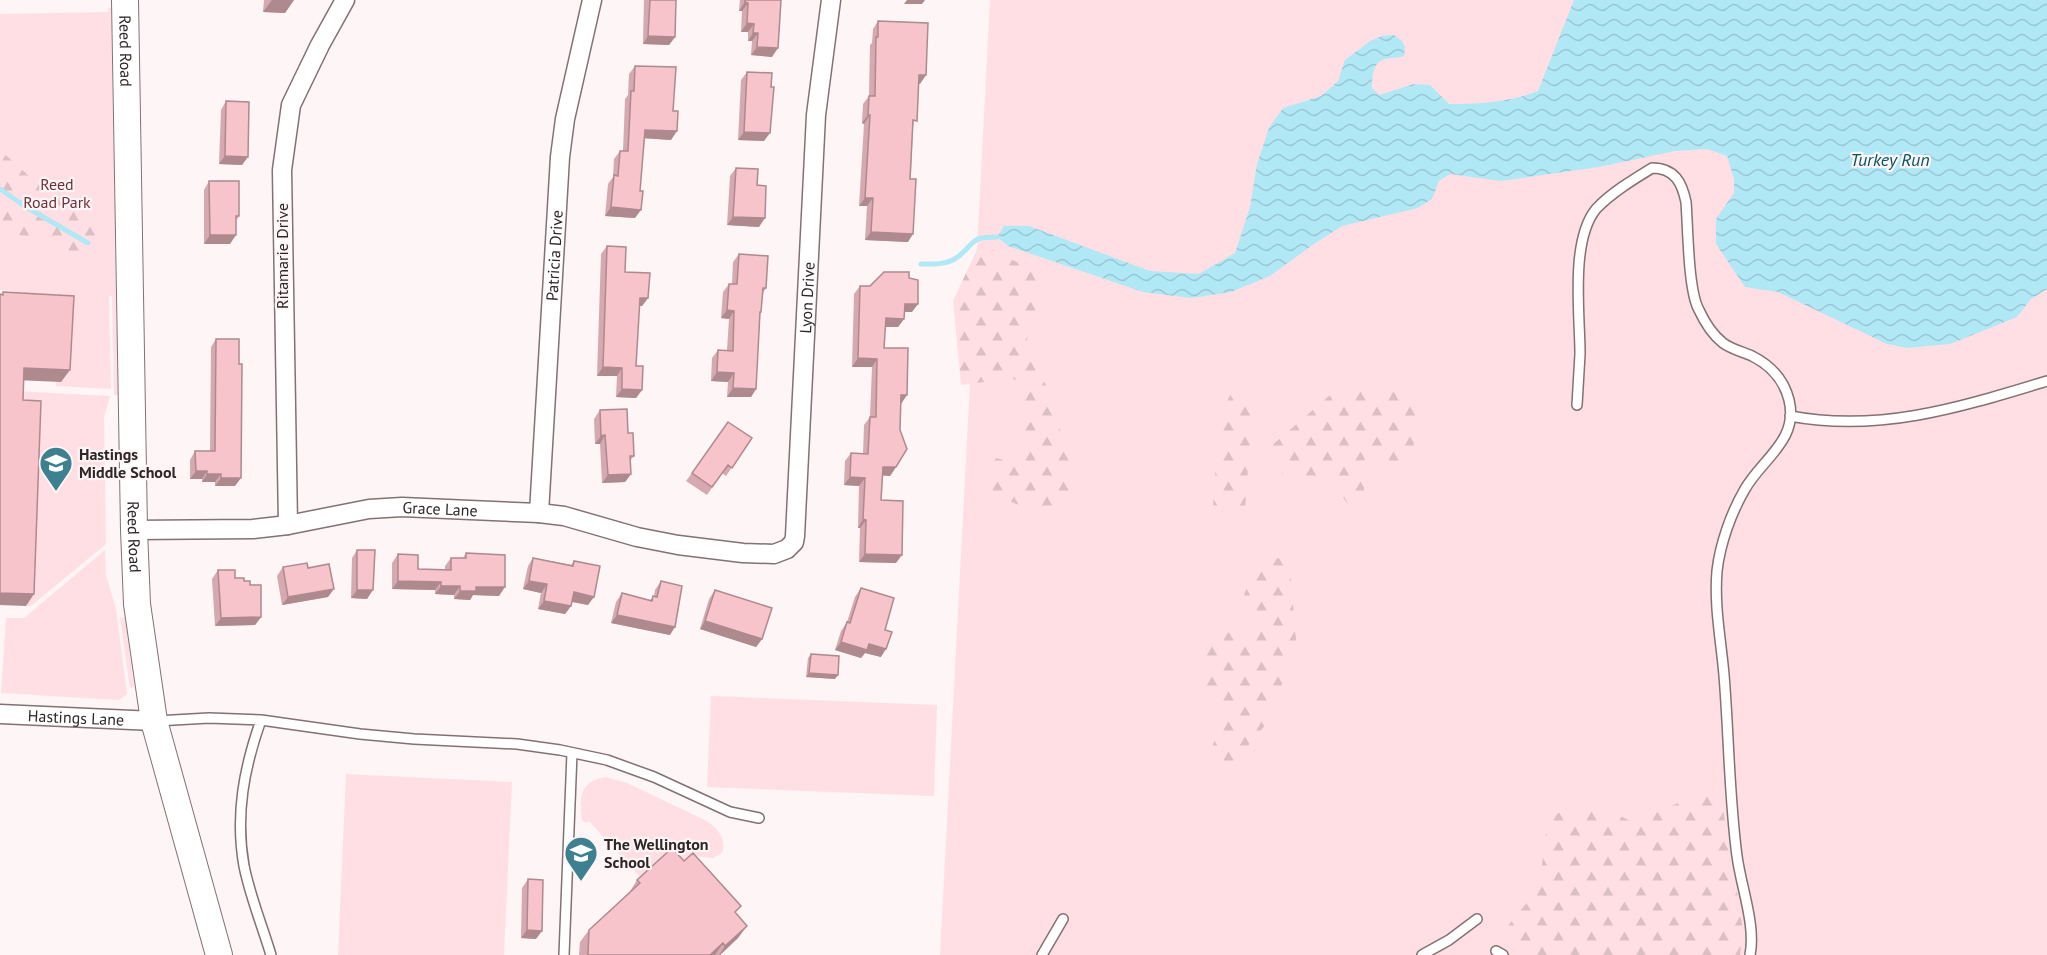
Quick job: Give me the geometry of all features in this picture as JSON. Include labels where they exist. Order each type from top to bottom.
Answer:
[{"type":"main road","name":"Reed Road","points":[[125,0],[137,604],[154,721],[219,955]]},
{"type":"street","name":"Ritamarie Drive","points":[[288,525],[282,170],[291,105],[345,0]]},
{"type":"street","name":"Patricia Drive","points":[[539,513],[560,157],[565,119],[591,0]]},
{"type":"street","name":"Lyon Drive","points":[[743,553],[774,554],[787,549],[794,542],[795,536],[816,115],[831,0]]},
{"type":"street","name":"Grace Lane","points":[[134,530],[198,530],[288,525],[369,508],[402,507],[564,516],[637,537],[743,553]]},
{"type":"street","name":"Hastings Lane","points":[[0,714],[154,721]]},
{"type":"lane","points":[[1577,405],[1580,353],[1578,300],[1582,247],[1588,223],[1597,209],[1612,195],[1652,168],[1657,168],[1676,178],[1681,182],[1683,188],[1694,294],[1699,312],[1724,343],[1761,361],[1775,371],[1789,399],[1790,416],[1786,436],[1746,488],[1737,505],[1723,543],[1717,572],[1716,594],[1724,676],[1730,801],[1738,868],[1752,940],[1750,955]]},
{"type":"lane","points":[[1790,416],[1827,422],[1888,420],[1918,416],[2047,381]]},
{"type":"lane","points":[[154,721],[209,718],[261,720],[360,734],[518,744],[607,760],[654,777],[730,812],[759,818]]},
{"type":"lane","points":[[261,720],[249,754],[240,802],[240,833],[244,867],[271,955]]},
{"type":"lane","points":[[564,955],[572,753]]},
{"type":"lane","points":[[1042,955],[1063,919]]},
{"type":"lane","points":[[1422,955],[1449,940],[1477,919]]},
{"type":"green space","points":[[990,0],[2047,0],[2047,955],[940,955]]},
{"type":"green space","name":"Reed Road Park","points":[[108,8],[111,8],[118,395],[114,395],[112,296],[109,296],[111,389],[56,386],[56,382],[0,295],[14,291],[0,290],[0,14],[108,12]]},
{"type":"green space","points":[[0,150],[39,185],[86,218],[96,233],[88,253],[67,263],[56,249],[41,239],[13,234],[0,227]]},
{"type":"green space","points":[[980,243],[1040,274],[1043,316],[1029,323],[1026,350],[1049,390],[1076,488],[1043,514],[980,490],[996,458],[1016,463],[1026,447],[1024,385],[999,370],[992,381],[961,385],[953,301]]},
{"type":"green space","points":[[1336,390],[1418,393],[1412,465],[1400,470],[1385,457],[1360,461],[1367,508],[1356,513],[1327,479],[1286,483],[1270,447]]},
{"type":"green space","points":[[15,391],[110,396],[104,417],[106,544],[31,606],[26,606]]},
{"type":"green space","points":[[1232,392],[1253,401],[1245,509],[1213,509],[1219,416]]},
{"type":"green space","points":[[105,550],[106,575],[116,609],[127,694],[119,700],[1,693],[6,618],[24,618]]},
{"type":"green space","points":[[1289,556],[1296,640],[1271,718],[1229,769],[1210,754],[1225,707],[1201,680],[1210,632],[1235,633],[1263,622],[1244,595],[1256,563]]},
{"type":"green space","points":[[125,617],[134,687],[130,688],[120,618]]},
{"type":"green space","points":[[711,696],[937,705],[934,796],[707,787]]},
{"type":"green space","points":[[346,774],[512,782],[504,955],[338,955]]},
{"type":"green space","points":[[606,777],[627,783],[707,821],[715,827],[722,839],[722,853],[713,858],[694,856],[676,873],[642,879],[589,821],[586,823],[582,820],[583,791],[591,782]]},
{"type":"green space","points":[[1702,792],[1721,797],[1743,930],[1740,955],[1538,955],[1502,933],[1539,888],[1548,817],[1592,801],[1634,823]]},
{"type":"water","name":"Turkey Run","points":[[1574,0],[2047,0],[2047,289],[2031,299],[2017,317],[1950,344],[1907,348],[1887,344],[1778,292],[1745,287],[1716,244],[1716,219],[1734,193],[1734,179],[1727,156],[1707,149],[1675,151],[1599,167],[1501,181],[1450,174],[1439,181],[1432,199],[1418,208],[1342,226],[1270,276],[1231,292],[1191,298],[1143,292],[1008,246],[997,237],[1004,226],[1029,226],[1150,271],[1199,274],[1235,253],[1250,207],[1257,164],[1269,128],[1283,108],[1321,96],[1338,81],[1345,60],[1370,41],[1382,36],[1394,35],[1402,41],[1405,47],[1404,56],[1385,59],[1375,67],[1372,88],[1379,95],[1414,84],[1430,85],[1449,104],[1505,100],[1538,91]]},
{"type":"building","points":[[650,0],[676,0],[675,37],[648,36]]},
{"type":"building","points":[[745,0],[781,0],[778,48],[757,47],[758,33],[753,33],[754,24],[747,23],[748,3]]},
{"type":"building","points":[[878,21],[928,23],[926,75],[919,75],[917,121],[913,120],[910,179],[916,179],[913,234],[871,232],[873,198],[865,198],[869,96],[875,96]]},
{"type":"building","points":[[635,66],[676,67],[673,111],[678,111],[677,131],[645,130],[640,191],[643,191],[641,210],[611,207],[614,175],[618,176],[620,151],[628,151],[631,91],[634,91]]},
{"type":"building","points":[[747,72],[772,73],[771,87],[774,87],[770,133],[744,132]]},
{"type":"building","points":[[226,101],[249,102],[248,157],[225,156]]},
{"type":"building","points":[[736,168],[758,169],[757,185],[766,186],[765,218],[733,217]]},
{"type":"building","points":[[209,181],[239,181],[239,216],[236,216],[236,235],[210,235]]},
{"type":"building","points":[[607,246],[626,247],[625,272],[650,273],[648,298],[640,298],[636,366],[643,366],[642,390],[622,389],[622,368],[603,367]]},
{"type":"building","points":[[739,254],[768,256],[766,288],[763,288],[760,312],[756,389],[733,388],[734,373],[717,372],[718,350],[733,351],[734,311],[727,310],[729,284],[737,284]]},
{"type":"building","points":[[884,272],[909,272],[909,278],[918,280],[918,304],[905,304],[904,319],[886,318],[884,348],[908,348],[907,395],[901,395],[900,430],[907,449],[896,467],[883,467],[881,500],[903,501],[902,555],[865,554],[866,520],[863,519],[865,478],[850,477],[851,453],[868,454],[870,417],[876,417],[877,359],[858,358],[860,286],[870,286]]},
{"type":"building","name":"Hastings Middle School","points":[[3,292],[74,296],[70,370],[24,368],[23,400],[41,401],[34,594],[0,593],[0,294],[3,295]]},
{"type":"building","points":[[216,339],[239,339],[239,364],[242,364],[241,478],[221,478],[221,474],[196,471],[195,451],[215,451]]},
{"type":"building","points":[[627,409],[628,433],[633,433],[634,456],[630,456],[631,474],[608,475],[605,435],[601,436],[600,410]]},
{"type":"building","points":[[728,422],[752,438],[732,468],[728,465],[712,487],[692,473]]},
{"type":"building","points":[[357,550],[375,550],[373,590],[357,590]]},
{"type":"building","points":[[466,553],[505,555],[505,587],[476,587],[476,591],[460,591],[460,586],[441,586],[441,582],[398,581],[398,554],[418,555],[418,569],[451,570],[451,558],[466,558]]},
{"type":"building","points":[[533,558],[573,566],[574,561],[600,566],[594,597],[574,592],[571,606],[544,601],[547,584],[529,581]]},
{"type":"building","points":[[307,563],[308,568],[329,564],[334,589],[288,597],[283,567]]},
{"type":"building","points":[[218,570],[235,570],[235,578],[244,578],[244,581],[250,581],[250,585],[261,585],[261,617],[221,618]]},
{"type":"building","points":[[661,581],[682,586],[675,627],[617,615],[622,593],[652,601],[653,596],[657,597]]},
{"type":"building","points":[[861,588],[894,598],[885,630],[892,632],[886,649],[869,644],[867,650],[841,642],[847,622],[850,623]]},
{"type":"building","points":[[715,590],[772,608],[762,639],[705,621]]},
{"type":"building","points":[[811,654],[839,656],[838,675],[809,673]]},
{"type":"building","points":[[672,848],[684,861],[693,853],[741,906],[735,912],[747,926],[725,946],[723,943],[710,955],[588,955],[589,930],[640,883],[637,880]]},
{"type":"building","points":[[528,879],[543,880],[542,931],[527,930]]},
{"type":"waterway","name":"Turkey Run","points":[[0,189],[88,243]]},
{"type":"waterway","name":"Turkey Run","points":[[921,264],[950,261],[978,239],[997,237]]},
{"type":"place","name":"Hastings Middle School","points":[[56,492]]},
{"type":"place","name":"The Wellington School","points":[[581,882]]}]
